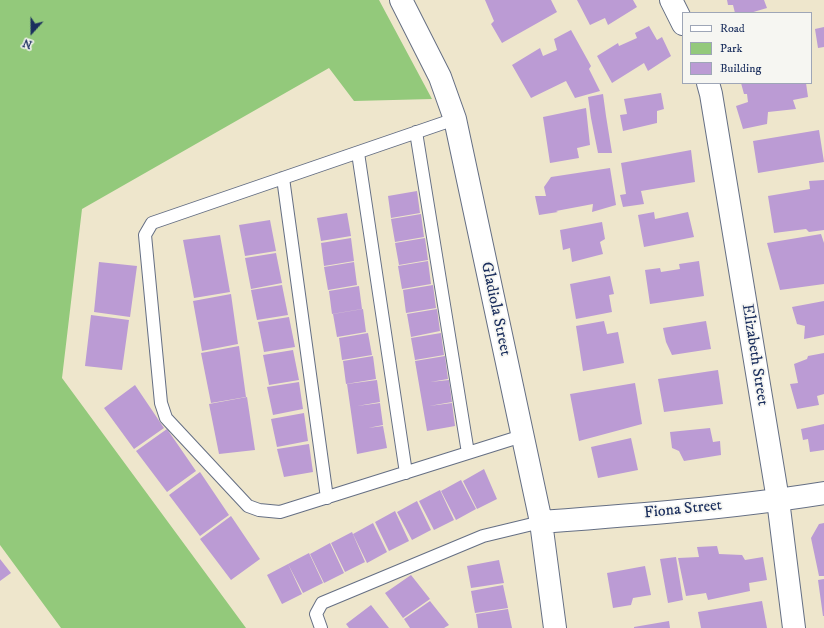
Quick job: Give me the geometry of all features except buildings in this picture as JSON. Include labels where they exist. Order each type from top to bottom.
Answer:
[{"type":"street","name":"Gladiola Street","points":[[401,0],[440,77],[455,119],[541,522],[554,628]]},
{"type":"street","points":[[671,0],[682,22]]},
{"type":"street","name":"Elizabeth Street","points":[[708,84],[778,500],[794,628]]},
{"type":"street","name":"Fiona Street","points":[[541,522],[675,512],[824,493]]},
{"type":"lane","points":[[455,119],[152,223],[145,234],[161,404],[166,418],[248,506],[259,510],[280,512],[522,436]]},
{"type":"lane","points":[[416,132],[468,453]]},
{"type":"lane","points":[[358,152],[406,473]]},
{"type":"lane","points":[[283,178],[327,498]]},
{"type":"lane","points":[[321,628],[316,614],[322,603],[483,536],[541,522]]},
{"type":"green space","points":[[0,0],[379,0],[432,99],[354,101],[329,68],[82,209],[62,378],[246,628],[61,628],[0,545]]}]
